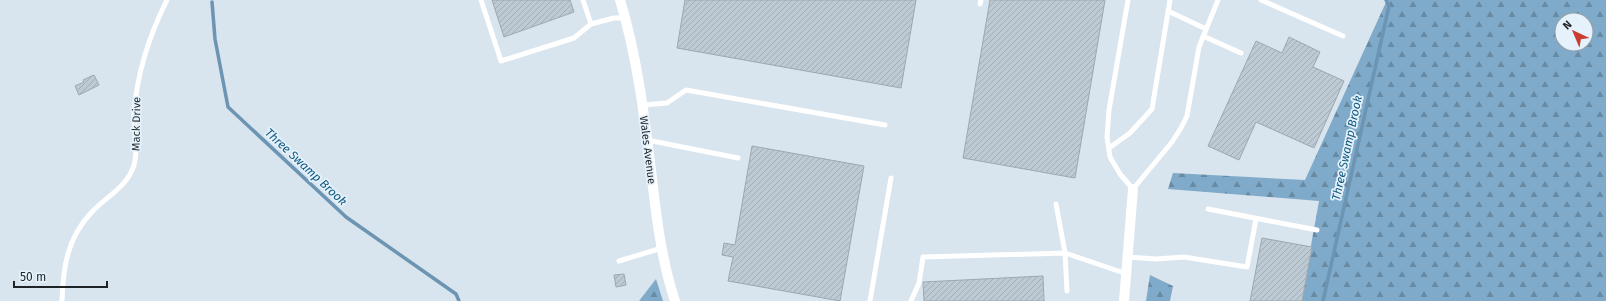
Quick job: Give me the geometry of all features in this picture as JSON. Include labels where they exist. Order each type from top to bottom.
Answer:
[{"type":"street","name":"Wales Avenue","points":[[620,0],[637,68],[662,248],[675,301]]},
{"type":"street","points":[[1124,301],[1133,189]]},
{"type":"lane","name":"Mack Drive","points":[[62,301],[67,251],[77,230],[90,213],[112,195],[126,180],[134,164],[137,146],[134,124],[135,103],[139,77],[146,48],[155,23],[167,0]]},
{"type":"lane","points":[[481,0],[501,61],[574,38],[591,24],[614,18],[625,18]]},
{"type":"lane","points":[[583,0],[591,24]]},
{"type":"lane","points":[[1128,0],[1107,123],[1110,157],[1120,174],[1133,189],[1172,142],[1187,116],[1199,47],[1218,0]]},
{"type":"lane","points":[[1109,148],[1130,133],[1152,109],[1170,0]]},
{"type":"lane","points":[[1261,0],[1343,36]]},
{"type":"lane","points":[[1168,11],[1206,29]]},
{"type":"lane","points":[[1203,36],[1242,53]]},
{"type":"lane","points":[[643,105],[667,103],[686,90],[885,125]]},
{"type":"lane","points":[[647,140],[738,158]]},
{"type":"lane","points":[[870,301],[891,178]]},
{"type":"lane","points":[[1056,204],[1065,253],[1067,292]]},
{"type":"lane","points":[[1208,209],[1317,230]]},
{"type":"lane","points":[[1128,257],[1156,259],[1184,257],[1247,267],[1256,219]]},
{"type":"lane","points":[[619,261],[662,248]]},
{"type":"lane","points":[[911,301],[919,283],[923,257],[1065,253],[1127,274]]},
{"type":"green space","points":[[1387,0],[1606,0],[1606,301],[1301,301],[1319,201],[1168,189],[1173,173],[1305,180]]},
{"type":"green space","points":[[1150,275],[1173,286],[1170,301],[1146,301]]},
{"type":"green space","points":[[656,279],[663,301],[639,301]]},
{"type":"building","points":[[492,0],[570,0],[574,12],[504,37]]},
{"type":"building","points":[[685,0],[916,0],[901,88],[677,48]]},
{"type":"building","points":[[990,0],[1105,0],[1075,178],[963,158]]},
{"type":"building","points":[[1289,37],[1320,52],[1313,67],[1344,81],[1314,148],[1256,122],[1239,160],[1208,146],[1256,41],[1282,53]]},
{"type":"building","points":[[94,75],[99,85],[79,95],[75,86]]},
{"type":"building","points":[[752,146],[864,166],[840,301],[728,281],[733,257],[722,255],[724,243],[735,245]]},
{"type":"building","points":[[1262,238],[1312,247],[1302,301],[1250,301]]},
{"type":"building","points":[[624,274],[626,285],[616,287],[614,275]]},
{"type":"building","points":[[1043,276],[1044,301],[924,301],[923,282]]},
{"type":"waterway","name":"Three Swamp Brook","points":[[1323,301],[1389,6],[1386,0]]},
{"type":"waterway","name":"Three Swamp Brook","points":[[212,2],[215,39],[228,107],[346,217],[456,294],[459,301]]}]
